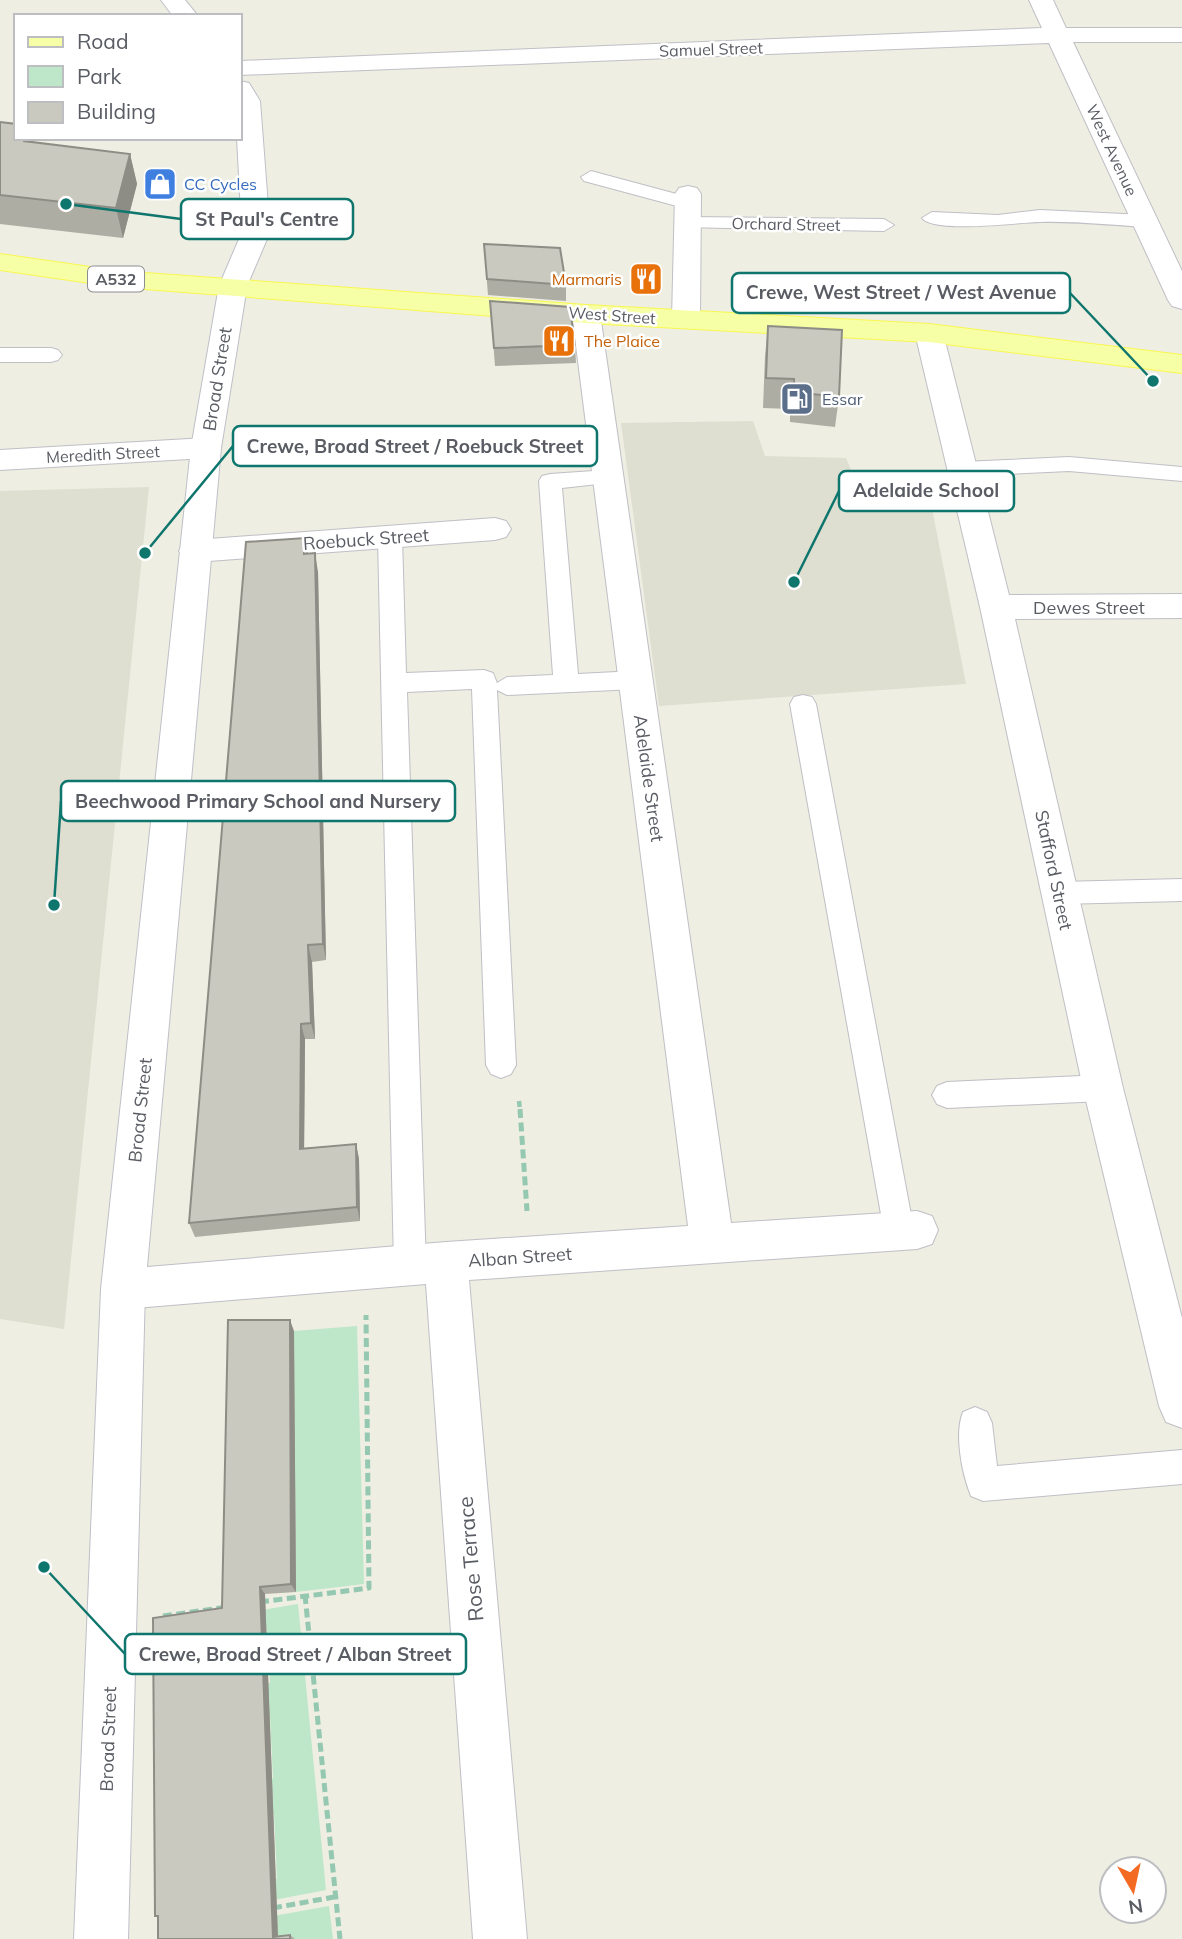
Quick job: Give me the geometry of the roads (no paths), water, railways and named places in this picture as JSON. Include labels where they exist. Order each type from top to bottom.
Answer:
[{"type":"main road","name":"West Street","points":[[0,262],[118,279],[586,314],[929,333],[1182,364]]},
{"type":"street","points":[[173,0],[184,14]]},
{"type":"street","name":"West Avenue","points":[[1041,0],[1182,300]]},
{"type":"street","name":"Samuel Street","points":[[242,68],[1058,35],[1182,35]]},
{"type":"street","name":"Broad Street","points":[[101,1939],[123,1289],[206,448],[233,286],[256,232],[247,101],[242,92]]},
{"type":"street","points":[[686,319],[688,207]]},
{"type":"street","name":"Adelaide Street","points":[[586,314],[712,1243]]},
{"type":"street","name":"Stafford Street","points":[[929,333],[996,607],[1103,1088],[1182,1406]]},
{"type":"street","name":"Meredith Street","points":[[0,460],[206,448]]},
{"type":"street","name":"Roebuck Street","points":[[195,551],[495,529]]},
{"type":"street","name":"Dewes Street","points":[[996,607],[1182,606]]},
{"type":"street","name":"Alban Street","points":[[123,1289],[531,1256],[908,1231]]},
{"type":"street","name":"Rose Terrace","points":[[428,1264],[500,1939]]},
{"type":"lane","name":"Orchard Street","points":[[591,177],[688,207],[884,225]]},
{"type":"lane","points":[[932,218],[998,221],[1040,216],[1145,221]]},
{"type":"lane","points":[[0,355],[51,355]]},
{"type":"lane","points":[[962,469],[1069,464],[1182,474]]},
{"type":"lane","points":[[566,683],[550,481],[608,477]]},
{"type":"lane","points":[[390,538],[394,683],[428,1264]]},
{"type":"lane","points":[[394,683],[484,679],[501,1065]]},
{"type":"lane","points":[[507,686],[636,680]]},
{"type":"lane","points":[[803,704],[908,1231]]},
{"type":"lane","points":[[1059,893],[1182,890]]},
{"type":"lane","points":[[947,1095],[1103,1088]]},
{"type":"lane","points":[[975,1423],[983,1484],[1182,1467]]},
{"type":"place","name":"CC Cycles","points":[[160,184]]},
{"type":"place","name":"St Paul's Centre","points":[[66,204]]},
{"type":"place","name":"Marmaris","points":[[646,279]]},
{"type":"place","name":"The Plaice","points":[[559,341]]},
{"type":"place","name":"Crewe, West Street / West Avenue","points":[[1153,381]]},
{"type":"place","name":"Essar","points":[[797,399]]},
{"type":"place","name":"Crewe, Broad Street / Roebuck Street","points":[[145,553]]},
{"type":"place","name":"Adelaide School","points":[[794,582]]},
{"type":"place","name":"Beechwood Primary School and Nursery","points":[[54,905]]},
{"type":"place","name":"Crewe, Broad Street / Alban Street","points":[[44,1567]]}]
